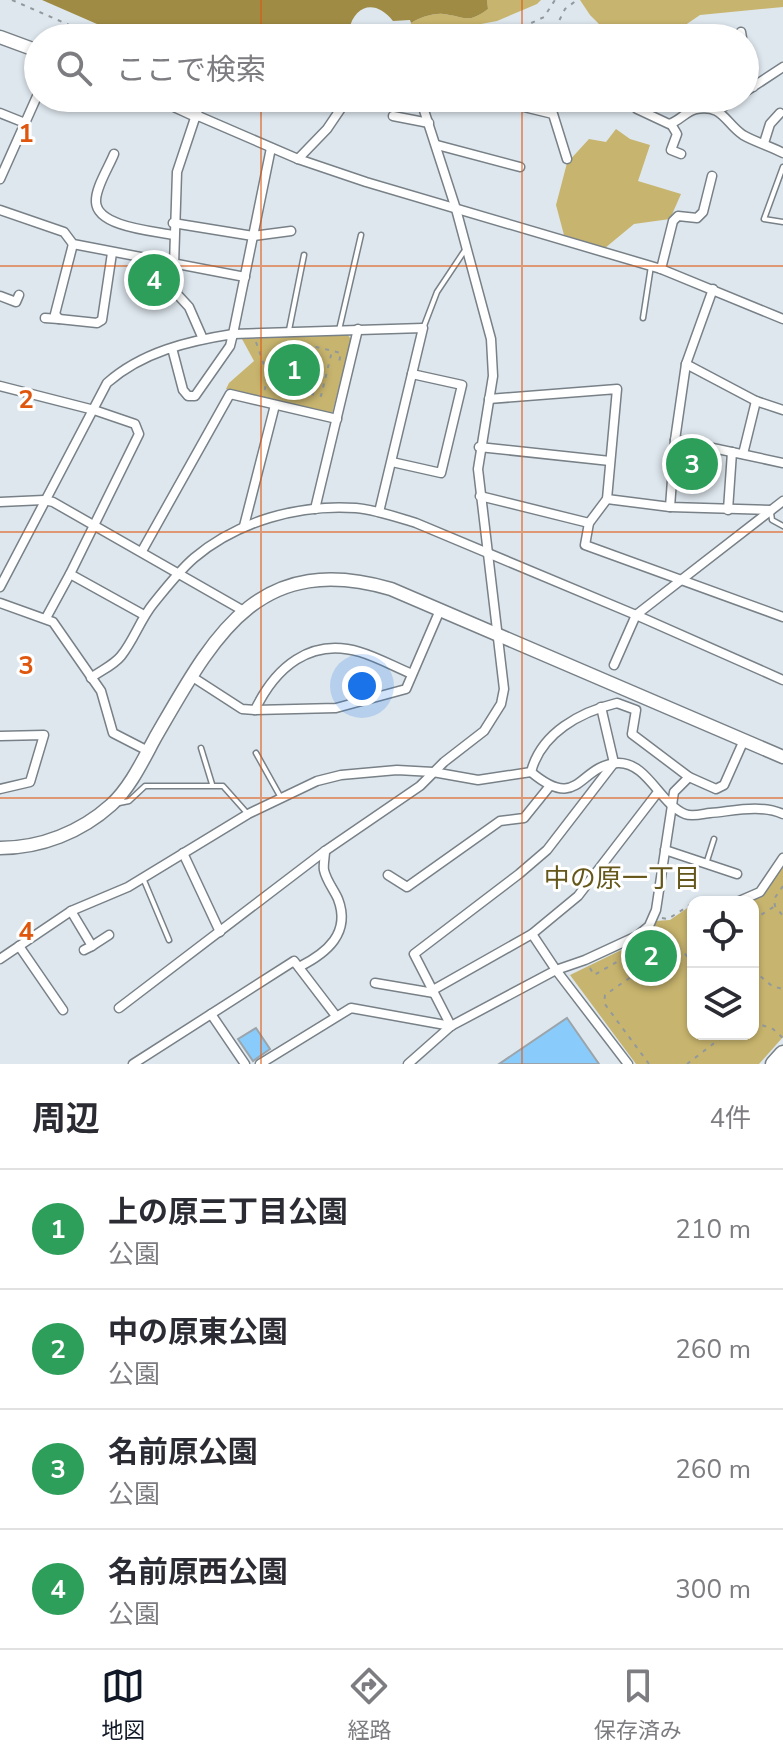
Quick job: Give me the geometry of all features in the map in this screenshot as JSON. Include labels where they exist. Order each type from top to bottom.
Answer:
[{"type":"highway","points":[[774,1064],[783,1054]]},
{"type":"street","points":[[0,37],[24,46]]},
{"type":"street","points":[[759,83],[783,67]]},
{"type":"street","points":[[0,179],[30,112]]},
{"type":"street","points":[[189,112],[298,159],[661,269],[783,319]]},
{"type":"street","points":[[298,159],[339,112]]},
{"type":"street","points":[[119,1008],[325,851],[420,786],[484,731],[501,704],[504,689],[480,496],[479,447],[493,376],[491,339],[456,209],[425,112]]},
{"type":"street","points":[[546,112],[553,114],[567,159]]},
{"type":"street","points":[[643,112],[671,124],[677,134],[671,150],[681,154]]},
{"type":"street","points":[[671,124],[689,112]]},
{"type":"street","points":[[727,112],[744,135],[783,153]]},
{"type":"street","points":[[0,113],[25,123]]},
{"type":"street","points":[[764,143],[770,124],[780,113]]},
{"type":"street","points":[[196,115],[177,172],[173,235],[177,294],[189,307],[203,339]]},
{"type":"street","points":[[393,116],[429,123]]},
{"type":"street","points":[[437,145],[520,167]]},
{"type":"street","points":[[172,348],[183,390],[188,396],[195,396],[230,346],[271,148]]},
{"type":"street","points":[[114,154],[95,198],[101,214],[115,223],[173,235]]},
{"type":"street","points":[[661,269],[673,221],[678,216],[697,218],[703,212],[712,176]]},
{"type":"street","points":[[0,210],[64,232],[73,244],[245,277]]},
{"type":"street","points":[[173,223],[253,236],[291,231]]},
{"type":"street","points":[[59,319],[55,314],[73,244]]},
{"type":"street","points":[[45,318],[97,323],[102,320],[112,253]]},
{"type":"street","points":[[670,507],[675,440],[686,364],[713,289]]},
{"type":"street","points":[[0,296],[16,302]]},
{"type":"street","points":[[0,587],[107,383],[122,369],[142,358],[203,339],[233,334],[288,336],[339,330],[423,328],[379,512]]},
{"type":"street","points":[[315,509],[358,329]]},
{"type":"street","points":[[686,364],[756,401],[783,410]]},
{"type":"street","points":[[392,462],[441,473],[462,385],[412,374]]},
{"type":"street","points":[[0,386],[135,424],[139,434],[46,618]]},
{"type":"street","points":[[489,399],[617,389],[607,499],[589,523],[585,545],[783,617]]},
{"type":"street","points":[[142,551],[230,394],[337,419]]},
{"type":"street","points":[[743,454],[756,401]]},
{"type":"street","points":[[244,526],[275,405]]},
{"type":"street","points":[[675,440],[783,463]]},
{"type":"street","points":[[479,447],[610,461]]},
{"type":"street","points":[[728,510],[732,452]]},
{"type":"street","points":[[480,496],[589,523]]},
{"type":"street","points":[[607,499],[670,507],[771,510]]},
{"type":"street","points":[[614,665],[636,615],[783,501]]},
{"type":"street","points":[[0,502],[53,502],[242,610]]},
{"type":"street","points":[[91,678],[120,657],[144,615],[177,574],[214,542],[244,526],[279,515],[315,509],[354,508],[416,523],[783,680]]},
{"type":"street","points":[[0,564],[12,564]]},
{"type":"street","points":[[70,574],[144,615]]},
{"type":"street","points":[[0,848],[15,848],[55,839],[88,823],[113,804],[191,676],[218,637],[242,610],[289,586],[340,578],[391,589],[783,757]]},
{"type":"street","points":[[0,603],[53,622],[101,691],[113,733],[148,751]]},
{"type":"street","points":[[191,676],[242,709],[336,708],[406,689],[440,610]]},
{"type":"street","points":[[255,710],[269,684],[289,663],[318,651],[337,649],[359,652],[412,674]]},
{"type":"street","points":[[531,772],[542,743],[579,716],[617,703],[636,710],[632,734],[689,777],[716,789],[724,785],[744,740]]},
{"type":"street","points":[[601,707],[614,763]]},
{"type":"street","points":[[0,736],[44,735],[30,782],[0,789]]},
{"type":"street","points":[[451,1026],[414,954],[547,850],[614,763]]},
{"type":"street","points":[[0,959],[71,911],[143,878],[248,814],[317,781],[341,775],[397,770],[433,772],[478,780],[531,772],[549,787],[561,789],[576,785],[614,763],[635,767],[672,806],[688,816],[754,808],[771,809],[783,814]]},
{"type":"street","points":[[408,1064],[451,1026],[556,970],[637,936],[656,910],[674,792],[689,777]]},
{"type":"street","points":[[388,875],[407,887],[500,821],[524,818],[549,787]]},
{"type":"street","points":[[375,983],[433,991],[532,934],[578,896],[658,792]]},
{"type":"street","points":[[665,850],[737,874]]},
{"type":"street","points":[[299,967],[320,956],[339,934],[343,918],[339,901],[324,871],[325,851]]},
{"type":"street","points":[[183,853],[220,932]]},
{"type":"street","points":[[751,896],[760,892],[783,858]]},
{"type":"street","points":[[71,911],[88,948],[109,935]]},
{"type":"street","points":[[532,934],[628,1064]]},
{"type":"street","points":[[19,946],[63,1010]]},
{"type":"street","points":[[133,1064],[294,961],[336,1016]]},
{"type":"street","points":[[260,1064],[351,1008],[451,1026]]},
{"type":"street","points":[[211,1014],[245,1064]]},
{"type":"lane","points":[[783,167],[764,219],[783,222]]},
{"type":"lane","points":[[339,330],[361,235]]},
{"type":"lane","points":[[423,328],[437,292],[467,247]]},
{"type":"lane","points":[[288,336],[304,255]]},
{"type":"lane","points":[[643,318],[651,266]]},
{"type":"lane","points":[[771,510],[772,520],[783,526]]},
{"type":"lane","points":[[201,748],[212,784]]},
{"type":"lane","points":[[256,753],[281,798]]},
{"type":"lane","points":[[113,804],[129,801],[145,786],[212,784],[223,786],[248,814]]},
{"type":"lane","points":[[706,864],[714,839]]},
{"type":"lane","points":[[143,878],[169,940]]},
{"type":"path","points":[[12,0],[67,24]]},
{"type":"path","points":[[529,24],[544,17],[555,0]]},
{"type":"path","points":[[553,24],[577,0]]},
{"type":"path","points":[[254,334],[264,365],[269,366],[265,387]]},
{"type":"path","points":[[332,351],[321,396],[277,386],[288,336],[341,353],[339,362],[350,364]]},
{"type":"path","points":[[783,886],[774,899],[783,916]]},
{"type":"path","points":[[759,916],[775,906]]},
{"type":"path","points":[[585,960],[594,975],[660,937],[650,922],[668,919],[687,907]]},
{"type":"path","points":[[649,1064],[604,1003],[605,995],[671,949],[682,950],[687,956]]},
{"type":"path","points":[[759,975],[772,986],[783,989]]},
{"type":"path","points":[[759,1024],[773,1029],[783,1038]]},
{"type":"path","points":[[687,1064],[718,1040]]},
{"type":"shaded area","points":[[42,0],[487,0],[488,9],[470,18],[439,14],[411,23],[410,20],[393,21],[380,10],[367,8],[356,14],[351,24],[97,24]]},
{"type":"shaded area","points":[[487,0],[541,0],[497,21],[481,24],[411,24],[431,15],[475,17],[488,9]]},
{"type":"shaded area","points":[[580,0],[783,0],[783,7],[700,15],[687,24],[599,24]]},
{"type":"shaded area","points":[[616,129],[630,139],[650,145],[638,181],[681,194],[670,219],[634,224],[605,248],[564,235],[556,205],[567,163],[589,139],[606,142]]},
{"type":"shaded area","points":[[138,262],[170,267],[172,292],[135,294]]},
{"type":"shaded area","points":[[347,334],[351,339],[332,414],[226,389],[254,361],[242,339]]},
{"type":"shaded area","points":[[679,446],[705,450],[705,478],[678,477]]},
{"type":"shaded area","points":[[783,861],[783,1037],[759,1064],[636,1064],[570,975],[648,937],[655,921],[670,920],[687,908],[687,1040],[759,1040],[759,896],[755,896],[762,893]]},
{"type":"building","points":[[567,1018],[599,1064],[499,1064]]},
{"type":"building","points":[[256,1028],[270,1049],[253,1061],[238,1039]]},
{"type":"place","name":"名前原西公園","points":[[154,280]]},
{"type":"place","name":"上の原三丁目公園","points":[[294,370]]},
{"type":"place","name":"名前原公園","points":[[692,464]]},
{"type":"place","name":"中の原東公園","points":[[651,956]]},
{"type":"district","name":"中の原一丁目","points":[[622,878]]}]
